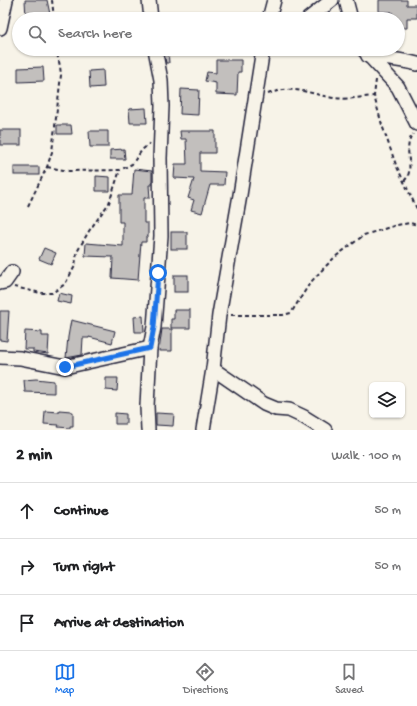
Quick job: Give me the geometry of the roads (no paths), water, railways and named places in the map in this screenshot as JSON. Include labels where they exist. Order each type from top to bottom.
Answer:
[{"type":"street","points":[[0,28],[6,0]]},
{"type":"street","points":[[149,0],[150,12]]},
{"type":"street","points":[[271,12],[274,0]]},
{"type":"street","points":[[317,12],[332,0]]},
{"type":"street","points":[[346,0],[349,12]]},
{"type":"street","points":[[148,430],[147,406],[150,348],[154,327],[161,236],[162,106],[161,80],[156,56]]},
{"type":"street","points":[[203,430],[213,369],[219,315],[262,56]]},
{"type":"street","points":[[369,56],[398,87],[417,124]]},
{"type":"street","points":[[376,56],[384,59],[404,60],[417,64]]},
{"type":"street","points":[[0,357],[20,358],[65,367],[150,348]]},
{"type":"street","points":[[213,369],[264,404],[289,410],[325,430]]}]
